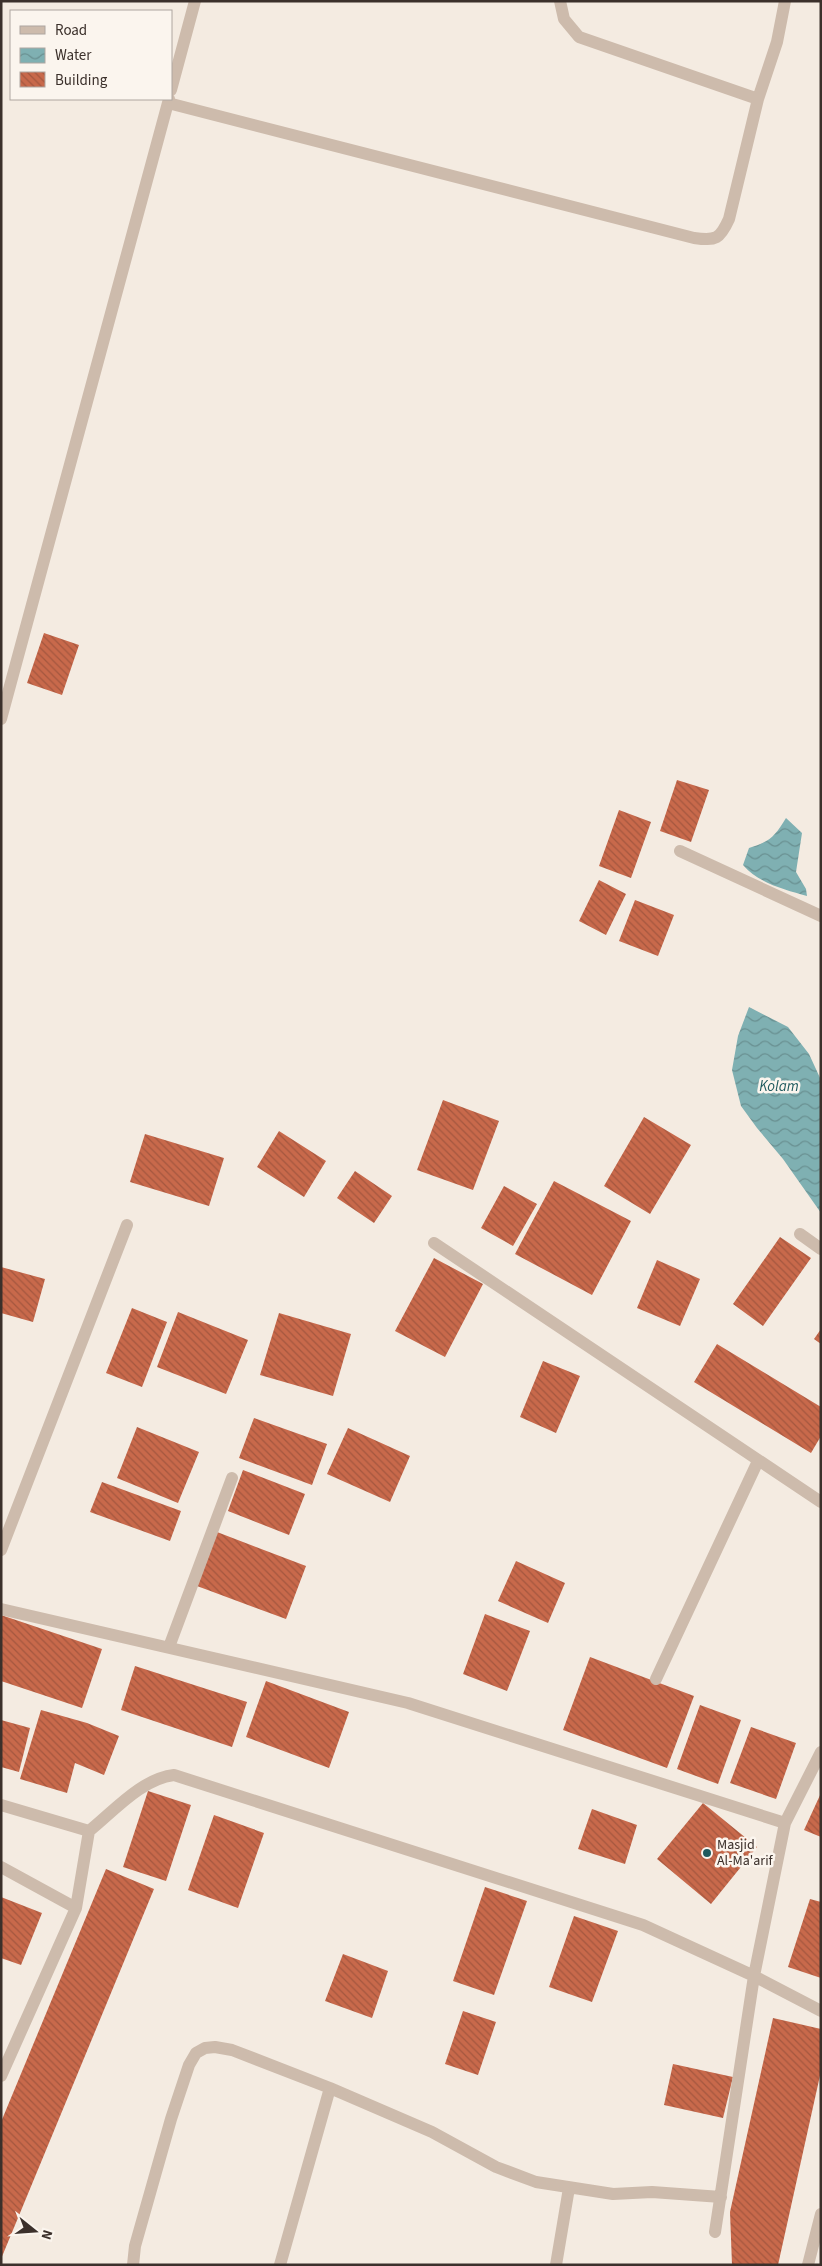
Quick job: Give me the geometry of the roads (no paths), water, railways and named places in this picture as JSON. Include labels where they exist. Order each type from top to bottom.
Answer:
[{"type":"street","points":[[172,86],[195,1]]},
{"type":"street","points":[[560,1],[564,19],[578,37],[758,100]]},
{"type":"street","points":[[1,719],[168,101],[694,238],[710,240],[722,234],[730,219],[758,100],[777,42],[785,1]]},
{"type":"street","points":[[680,851],[821,916]]},
{"type":"street","points":[[1,1550],[127,1225]]},
{"type":"street","points":[[800,1234],[821,1249]]},
{"type":"street","points":[[434,1243],[821,1502]]},
{"type":"street","points":[[656,1679],[758,1460]]},
{"type":"street","points":[[169,1647],[232,1478]]},
{"type":"street","points":[[1,1609],[408,1703],[784,1823]]},
{"type":"street","points":[[715,2232],[754,1976],[784,1823],[821,1752]]},
{"type":"street","points":[[2,2071],[76,1908],[89,1831],[144,1786],[157,1779],[174,1775],[643,1925],[754,1976],[821,2011]]},
{"type":"street","points":[[1,1805],[89,1831]]},
{"type":"street","points":[[1,1867],[76,1908]]},
{"type":"street","points":[[133,2265],[135,2246],[189,2064],[196,2053],[205,2048],[215,2047],[232,2050],[330,2088],[432,2132],[496,2167],[536,2182],[613,2194],[652,2192],[721,2198]]},
{"type":"street","points":[[280,2265],[330,2088]]},
{"type":"street","points":[[556,2265],[569,2188]]},
{"type":"street","points":[[808,2265],[821,2214]]},
{"type":"water","points":[[786,818],[802,833],[796,872],[806,889],[807,896],[764,881],[756,877],[743,865],[749,848],[771,838]]},
{"type":"water","name":"Kolam","points":[[749,1007],[788,1027],[809,1054],[821,1080],[821,1213],[783,1159],[741,1106],[732,1070],[738,1036]]},
{"type":"place","name":"Masjid Al-Ma'arif","points":[[707,1853]]}]
